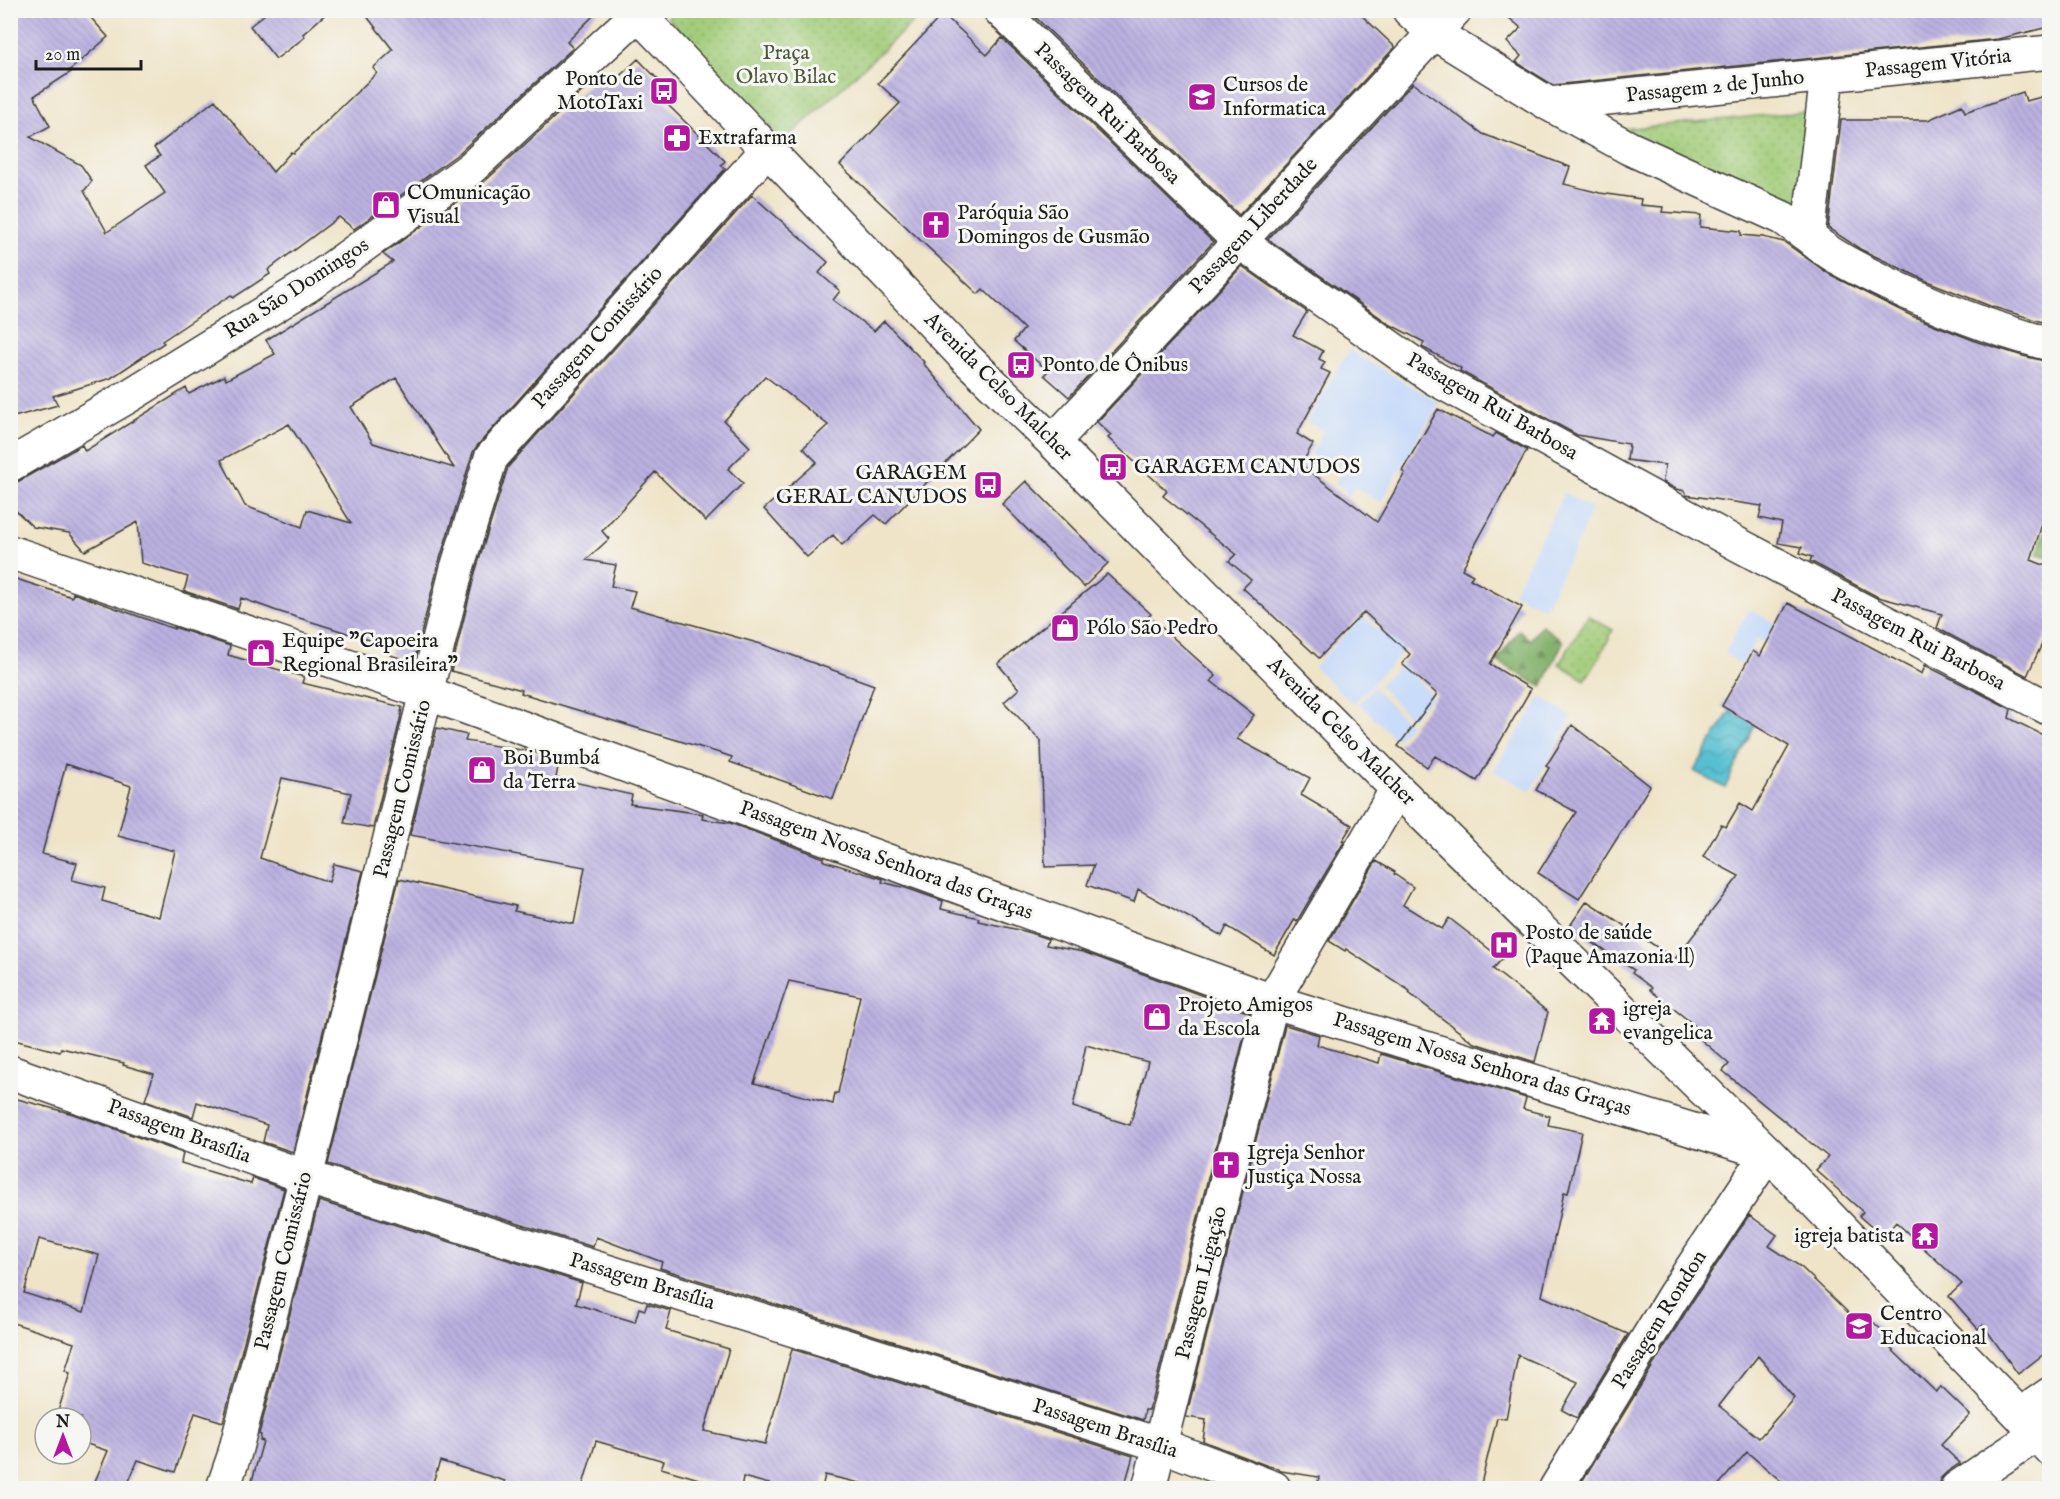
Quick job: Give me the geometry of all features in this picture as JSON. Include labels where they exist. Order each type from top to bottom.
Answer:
[{"type":"street","name":"Passagem Rui Barbosa","points":[[1000,10],[1240,242],[1434,378],[1739,545],[2049,709]]},
{"type":"street","points":[[1409,10],[1445,22],[1549,104],[1629,148],[1783,219],[1822,249],[1906,293],[2012,334],[2049,344]]},
{"type":"street","name":"Avenida Celso Malcher","points":[[638,12],[966,358],[1053,442],[1397,789],[1768,1153],[2035,1433]]},
{"type":"street","name":"Rua São Domingos","points":[[10,465],[129,396],[307,286],[470,170],[638,12]]},
{"type":"street","name":"Passagem Liberdade","points":[[1053,442],[1445,22]]},
{"type":"street","name":"Passagem Vitória","points":[[1827,76],[2049,52]]},
{"type":"street","name":"Passagem 2 de Junho","points":[[1549,104],[1827,76],[1808,236]]},
{"type":"street","name":"Passagem Comissário","points":[[223,1488],[234,1456],[306,1177],[457,568],[491,458],[768,149]]},
{"type":"street","name":"Passagem Nossa Senhora das Graças","points":[[10,552],[427,693],[1272,1001],[1768,1153]]},
{"type":"street","name":"Passagem Ligação","points":[[1149,1488],[1272,1001],[1397,789]]},
{"type":"street","name":"Passagem Brasília","points":[[10,1072],[306,1177],[1161,1445],[1274,1488]]},
{"type":"street","name":"Passagem Rondon","points":[[1556,1488],[1674,1295],[1768,1153]]},
{"type":"street","points":[[1957,1488],[2035,1433],[2049,1394]]},
{"type":"shaded area","points":[[1349,350],[1439,402],[1381,502],[1354,487],[1349,496],[1344,493],[1346,490],[1335,483],[1344,468],[1332,461],[1329,465],[1310,454],[1323,431],[1307,422]]},
{"type":"shaded area","points":[[1564,493],[1591,508],[1582,533],[1545,608],[1513,593]]},
{"type":"shaded area","points":[[1421,589],[1443,610],[1353,704],[1314,667],[1363,616],[1380,632]]},
{"type":"shaded area","points":[[1749,609],[1775,623],[1766,643],[1757,640],[1741,665],[1725,653]]},
{"type":"shaded area","points":[[1402,664],[1433,697],[1410,718],[1378,685]]},
{"type":"shaded area","points":[[1373,687],[1410,725],[1396,740],[1359,703]]},
{"type":"shaded area","points":[[1541,697],[1572,717],[1531,791],[1493,771]]},
{"type":"green space","name":"Praça Olavo Bilac","points":[[675,10],[925,11],[783,142],[668,18]]},
{"type":"green space","points":[[1810,111],[1800,212],[1613,130]]},
{"type":"green space","points":[[2049,523],[2049,557],[2037,554]]},
{"type":"green space","points":[[1588,616],[1613,630],[1585,680],[1559,664]]},
{"type":"green space","points":[[1542,625],[1563,642],[1542,687],[1497,661],[1519,630],[1530,640]]},
{"type":"water","points":[[1730,711],[1755,725],[1725,788],[1694,771]]},
{"type":"building","points":[[10,10],[84,10],[108,37],[70,70],[71,72],[34,96],[50,126],[30,137],[81,165],[92,181],[84,191],[107,232],[165,193],[146,165],[160,156],[154,148],[215,100],[273,172],[291,152],[293,153],[377,73],[373,68],[393,50],[362,10],[599,10],[567,42],[573,48],[458,154],[354,229],[339,217],[268,270],[270,274],[233,298],[231,295],[111,378],[53,396],[58,405],[10,418]]},
{"type":"building","points":[[270,10],[330,10],[303,34],[305,37],[276,59],[250,26]]},
{"type":"building","points":[[1028,10],[1356,10],[1395,47],[1239,215]]},
{"type":"building","points":[[1500,10],[2049,10],[2049,27],[1998,39],[1553,85],[1516,62],[1521,56],[1507,42],[1521,28]]},
{"type":"building","points":[[943,14],[987,55],[1002,38],[1213,242],[1069,397],[1044,375],[1048,371],[1014,341],[1024,329],[983,289],[978,294],[840,165],[900,103],[878,83]]},
{"type":"building","points":[[638,59],[673,95],[665,102],[725,161],[721,165],[725,169],[473,452],[439,562],[414,662],[390,655],[392,647],[241,598],[238,609],[184,591],[188,577],[141,563],[138,522],[85,551],[69,533],[33,527],[10,505],[10,484],[82,445],[85,451],[186,388],[189,394],[224,376],[226,380],[275,354],[266,340],[393,262],[383,254],[483,183],[600,75],[610,85]],"holes":[[[396,378],[454,468],[373,443],[351,407]],[[289,424],[351,523],[307,510],[302,527],[245,506],[221,460]]]},
{"type":"building","points":[[1413,83],[1483,134],[1570,167],[1564,184],[1600,193],[1641,199],[1640,205],[1663,207],[1662,212],[1701,215],[1700,227],[1741,231],[1741,235],[1784,242],[1832,276],[1912,316],[1978,342],[2049,362],[2049,511],[2046,511],[2031,560],[2049,567],[2049,629],[2027,676],[1937,628],[1942,614],[1878,597],[1810,561],[1812,557],[1800,553],[1802,547],[1778,543],[1782,523],[1759,518],[1762,506],[1686,495],[1685,491],[1663,482],[1665,465],[1627,460],[1629,444],[1577,435],[1460,371],[1461,368],[1422,347],[1424,342],[1391,325],[1268,239]]},
{"type":"building","points":[[2023,92],[2026,101],[2049,95],[2049,324],[1990,306],[1927,281],[1860,249],[1828,228],[1841,120],[1928,120],[1962,105],[1965,112]]},
{"type":"building","points":[[752,195],[828,262],[819,273],[840,291],[833,300],[874,331],[884,321],[924,362],[979,429],[886,524],[875,515],[842,545],[833,535],[807,557],[764,509],[817,462],[803,448],[828,425],[765,376],[724,421],[750,447],[728,469],[743,483],[706,521],[655,472],[602,531],[609,539],[586,560],[616,565],[611,586],[635,591],[630,607],[761,644],[874,685],[833,799],[730,762],[732,757],[521,693],[522,690],[451,671],[475,573],[508,467]]},
{"type":"building","points":[[1242,266],[1307,312],[1293,335],[1323,351],[1319,359],[1325,362],[1321,369],[1330,373],[1297,434],[1313,444],[1301,465],[1377,522],[1405,473],[1402,471],[1438,409],[1493,437],[1496,433],[1527,450],[1462,569],[1473,575],[1470,579],[1522,607],[1490,664],[1531,689],[1477,781],[1435,756],[1427,767],[1398,746],[1437,694],[1402,664],[1410,654],[1364,612],[1319,658],[1243,588],[1251,580],[1229,561],[1236,554],[1163,496],[1167,491],[1108,438],[1111,435],[1097,422]]},
{"type":"building","points":[[1026,481],[1108,563],[1084,587],[1002,504]]},
{"type":"building","points":[[1107,574],[1151,614],[1149,616],[1216,676],[1211,681],[1254,715],[1237,739],[1310,778],[1301,795],[1352,825],[1297,921],[1295,919],[1274,955],[1227,926],[1222,936],[1138,889],[1134,902],[1087,885],[1094,865],[1045,867],[1041,741],[1004,702],[1019,689],[998,664]]},
{"type":"building","points":[[10,577],[72,597],[73,593],[174,629],[174,627],[230,646],[228,655],[304,677],[302,683],[402,707],[373,828],[344,823],[351,793],[282,778],[260,858],[329,882],[334,864],[363,871],[293,1152],[263,1142],[267,1125],[197,1102],[193,1117],[145,1100],[154,1074],[123,1065],[124,1063],[61,1048],[60,1052],[10,1039]],"holes":[[[66,764],[131,786],[118,836],[175,851],[159,917],[102,901],[105,888],[72,880],[77,863],[42,854]]]},
{"type":"building","points":[[1788,603],[1922,674],[1925,665],[2011,709],[2009,718],[2049,738],[2049,1350],[2018,1374],[1983,1325],[1978,1329],[1949,1296],[1962,1284],[1896,1222],[1883,1237],[1859,1216],[1863,1212],[1816,1170],[1828,1157],[1723,1071],[1729,1064],[1698,1037],[1703,1032],[1650,990],[1652,988],[1632,973],[1634,970],[1569,927],[1587,901],[1675,959],[1739,876],[1703,857],[1721,825],[1726,827],[1740,803],[1753,811],[1789,746],[1722,706],[1753,651],[1760,656]]},
{"type":"building","points":[[1572,725],[1650,786],[1579,899],[1538,873],[1576,812],[1536,790],[1549,768],[1546,766]]},
{"type":"building","points":[[437,728],[467,735],[465,741],[534,752],[559,761],[556,778],[632,795],[630,804],[703,814],[702,819],[730,823],[824,858],[824,861],[943,901],[941,909],[1048,939],[1046,945],[1083,952],[1250,1013],[1149,1410],[1145,1410],[1143,1420],[660,1268],[662,1262],[596,1237],[593,1247],[328,1164],[399,879],[516,906],[514,911],[574,924],[585,867],[410,835]],"holes":[[[789,981],[860,996],[838,1093],[835,1093],[833,1104],[754,1083]],[[1086,1045],[1148,1062],[1130,1125],[1073,1107]]]},
{"type":"building","points":[[1376,861],[1395,872],[1394,874],[1413,887],[1403,905],[1442,929],[1449,918],[1502,959],[1493,969],[1548,1012],[1535,1062],[1474,1043],[1409,993],[1410,991],[1346,949],[1345,951],[1329,941]]},
{"type":"building","points":[[1285,1025],[1319,1035],[1317,1045],[1379,1063],[1381,1054],[1526,1098],[1523,1109],[1550,1116],[1548,1125],[1582,1132],[1568,1193],[1564,1192],[1542,1296],[1628,1334],[1577,1418],[1562,1410],[1578,1382],[1518,1355],[1506,1419],[1497,1418],[1480,1488],[1317,1488],[1319,1477],[1281,1471],[1203,1441],[1206,1420],[1186,1417]]},
{"type":"building","points":[[10,1097],[73,1114],[183,1153],[181,1163],[251,1184],[253,1178],[284,1189],[223,1422],[195,1413],[175,1472],[138,1460],[126,1488],[92,1488],[108,1451],[93,1446],[93,1406],[60,1406],[70,1373],[65,1371],[74,1343],[10,1322]],"holes":[[[39,1239],[99,1255],[84,1312],[24,1293]]]},
{"type":"building","points":[[319,1201],[582,1283],[576,1304],[635,1322],[639,1308],[645,1310],[647,1304],[671,1311],[666,1330],[729,1349],[704,1431],[765,1444],[792,1349],[1133,1456],[1124,1488],[882,1488],[825,1475],[822,1488],[784,1488],[743,1477],[741,1488],[730,1488],[661,1468],[664,1461],[596,1441],[582,1488],[502,1488],[505,1481],[440,1461],[431,1488],[250,1488],[263,1441],[260,1440],[261,1435],[259,1434]]},
{"type":"building","points":[[1749,1215],[1777,1235],[1769,1246],[1801,1267],[1862,1326],[1869,1318],[1892,1340],[1887,1345],[1936,1392],[1941,1387],[1970,1415],[1941,1445],[1960,1463],[1940,1479],[1938,1488],[1789,1488],[1747,1452],[1716,1488],[1578,1488],[1690,1305]],"holes":[[[1758,1356],[1794,1398],[1759,1438],[1719,1406]]]},
{"type":"place","name":"Ponto de MotoTaxi","points":[[664,91]]},
{"type":"place","name":"Cursos de Informatica","points":[[1202,97]]},
{"type":"place","name":"Extrafarma","points":[[677,138]]},
{"type":"place","name":"COmunicação Visual","points":[[386,205]]},
{"type":"place","name":"Paróquia São Domingos de Gusmão","points":[[936,225]]},
{"type":"place","name":"Ponto de Ônibus","points":[[1021,365]]},
{"type":"place","name":"GARAGEM CANUDOS","points":[[1113,467]]},
{"type":"place","name":"GARAGEM GERAL CANUDOS","points":[[988,485]]},
{"type":"place","name":"Pólo São Pedro","points":[[1065,628]]},
{"type":"place","name":"Equipe \"Capoeira Regional Brasileira\"","points":[[261,653]]},
{"type":"place","name":"Boi Bumbá da Terra","points":[[482,770]]},
{"type":"place","name":"Posto de saúde (Paque Amazonia ll)","points":[[1504,945]]},
{"type":"place","name":"Projeto Amigos da Escola","points":[[1157,1017]]},
{"type":"place","name":"igreja evangelica","points":[[1602,1021]]},
{"type":"place","name":"Igreja Senhor Justiça Nossa","points":[[1226,1165]]},
{"type":"place","name":"igreja batista","points":[[1925,1236]]},
{"type":"place","name":"Centro Educacional","points":[[1859,1326]]}]
